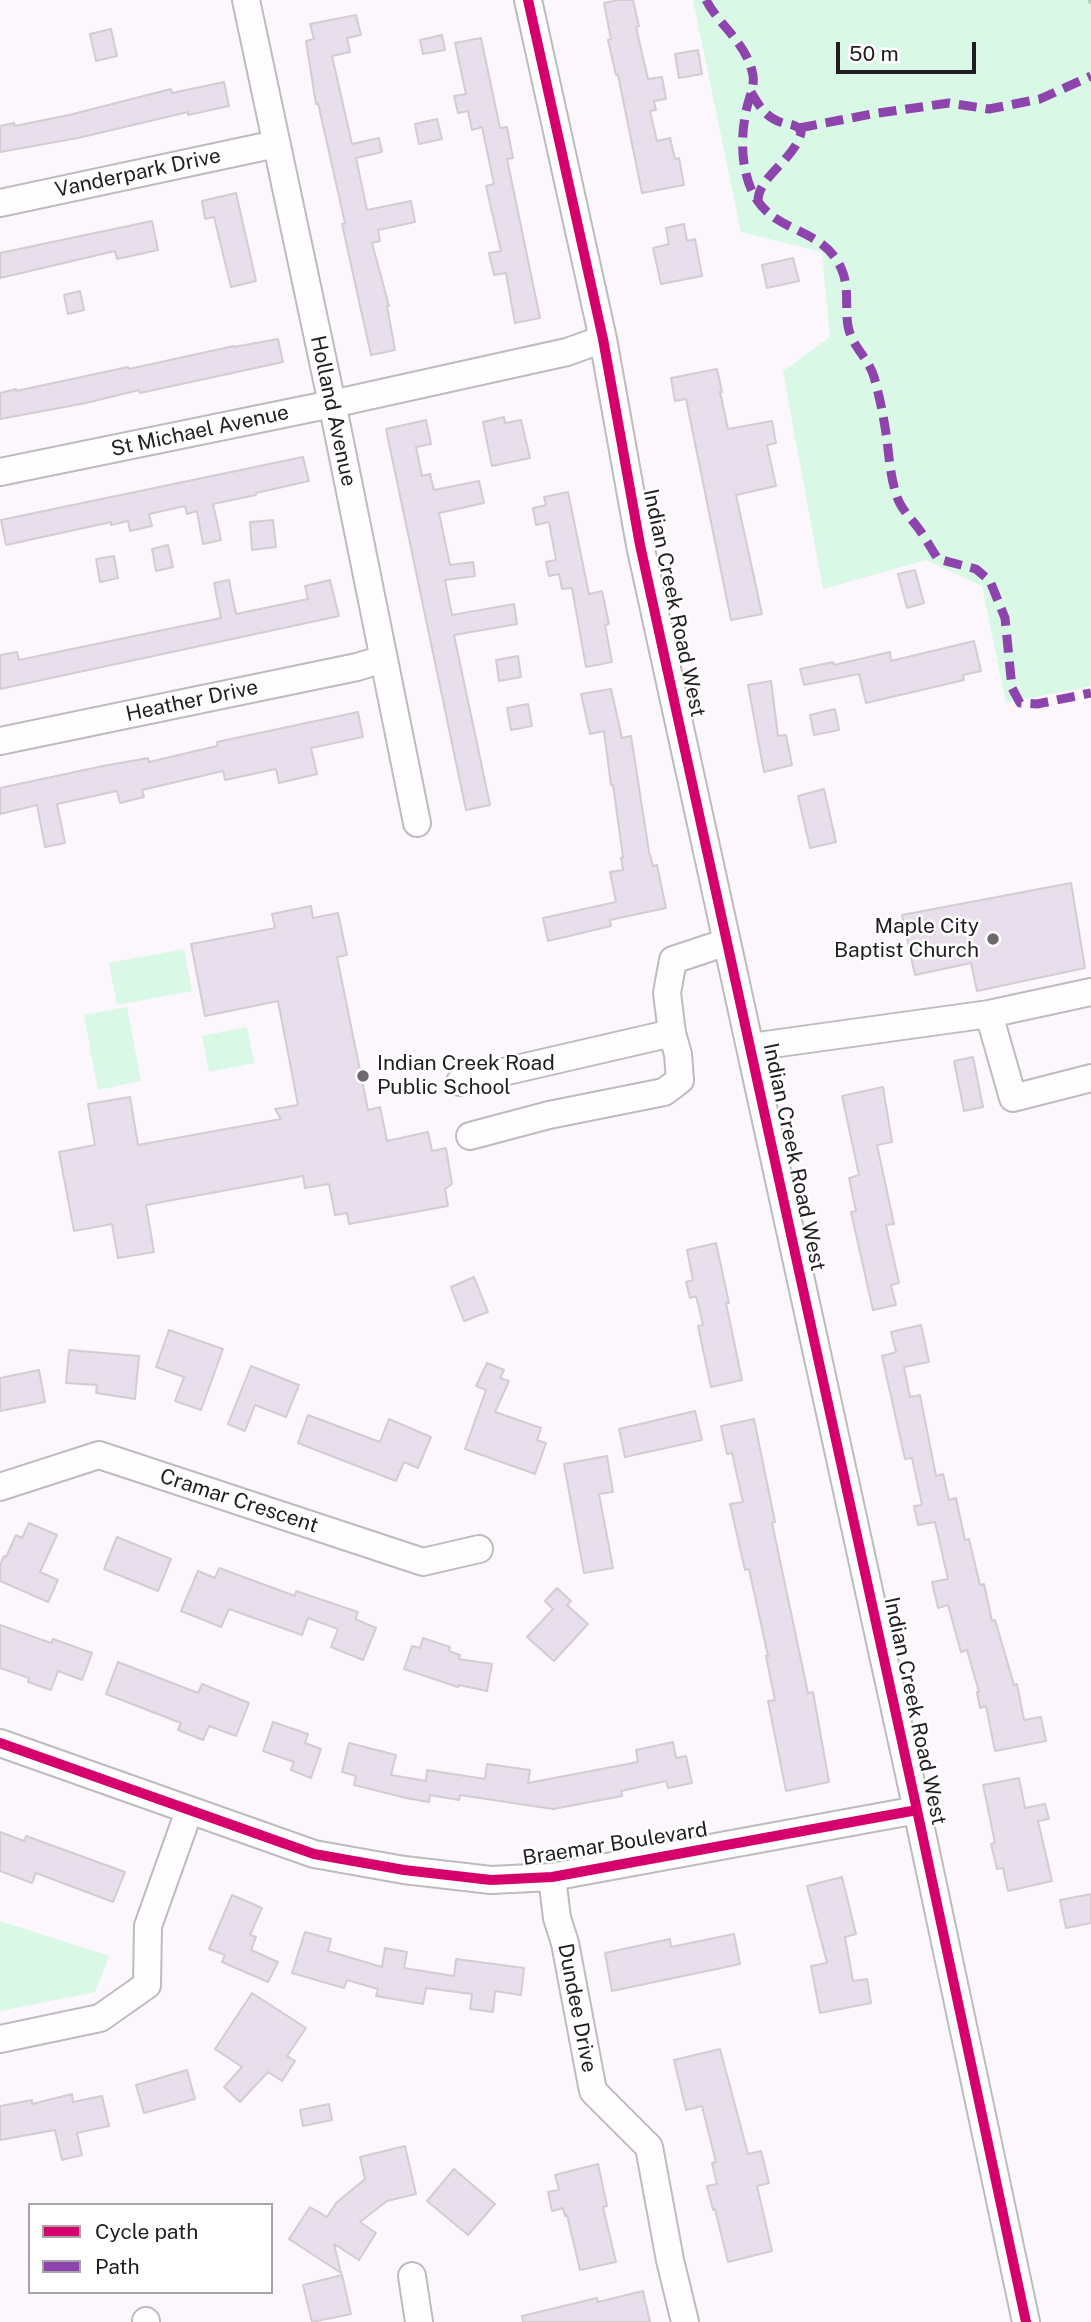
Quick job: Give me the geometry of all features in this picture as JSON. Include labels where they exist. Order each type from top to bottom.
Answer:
[{"type":"street","name":"Holland Avenue","points":[[246,0],[417,823]]},
{"type":"street","name":"Indian Creek Road West","points":[[528,0],[603,339],[640,545],[917,1810],[1026,2322]]},
{"type":"street","name":"Vanderpark Drive","points":[[0,202],[276,144]]},
{"type":"street","name":"St Michael Avenue","points":[[0,472],[332,404],[567,352],[603,339]]},
{"type":"street","name":"Heather Drive","points":[[0,741],[343,670],[383,659]]},
{"type":"street","points":[[470,1136],[549,1115],[664,1092],[680,1080],[667,993],[673,960],[727,942]]},
{"type":"street","points":[[751,1047],[989,1014],[1091,992]]},
{"type":"street","points":[[989,1014],[1013,1098],[1091,1078]]},
{"type":"street","points":[[460,1083],[672,1033]]},
{"type":"street","name":"Cramar Crescent","points":[[0,1487],[99,1455],[422,1562],[479,1549]]},
{"type":"street","name":"Braemar Boulevard","points":[[0,1743],[314,1854],[404,1870],[491,1880],[552,1877],[917,1810]]},
{"type":"street","points":[[0,2039],[100,2018],[147,1985],[148,1926],[189,1811]]},
{"type":"street","name":"Dundee Drive","points":[[552,1877],[557,1918],[565,1943],[593,2091],[649,2147],[670,2260],[685,2322]]},
{"type":"street","points":[[412,2276],[419,2322]]},
{"type":"green space","points":[[693,0],[1091,0],[1091,686],[1006,703],[982,586],[926,560],[823,589],[783,371],[830,337],[822,252],[741,232]]},
{"type":"green space","points":[[184,949],[192,991],[117,1005],[109,963]]},
{"type":"green space","points":[[127,1007],[141,1081],[98,1090],[84,1015]]},
{"type":"green space","points":[[247,1027],[254,1063],[209,1072],[202,1036]]},
{"type":"green space","points":[[0,1921],[109,1956],[95,1992],[0,2011]]},
{"type":"building","points":[[633,0],[648,79],[662,77],[666,99],[654,101],[656,110],[650,111],[657,141],[670,138],[675,159],[679,158],[684,185],[642,193],[618,75],[608,40],[611,39],[604,3]]},
{"type":"building","points":[[356,15],[361,35],[347,38],[350,52],[332,56],[352,144],[379,138],[382,152],[356,158],[367,210],[411,201],[415,222],[378,230],[380,241],[372,243],[389,306],[395,350],[371,355],[342,224],[345,223],[318,103],[316,104],[306,41],[314,39],[310,24]]},
{"type":"building","points":[[111,29],[117,56],[96,61],[90,34]]},
{"type":"building","points":[[442,35],[445,50],[423,54],[420,40]]},
{"type":"building","points":[[481,38],[500,128],[507,127],[513,158],[507,159],[540,318],[515,323],[506,273],[494,275],[489,253],[501,251],[486,186],[494,184],[482,127],[472,130],[468,111],[458,113],[454,96],[466,94],[455,43]]},
{"type":"building","points":[[698,50],[702,74],[679,78],[675,54]]},
{"type":"building","points":[[224,82],[229,106],[188,115],[188,112],[78,138],[0,152],[0,126],[14,123],[15,126],[69,115],[171,89],[172,93]]},
{"type":"building","points":[[437,119],[442,139],[419,144],[415,124]]},
{"type":"building","points":[[236,193],[256,281],[231,287],[214,217],[205,219],[202,201]]},
{"type":"building","points":[[152,221],[158,250],[117,259],[115,251],[0,278],[0,253]]},
{"type":"building","points":[[684,224],[687,241],[695,239],[702,276],[661,284],[653,248],[669,244],[666,228]]},
{"type":"building","points":[[793,258],[799,281],[767,288],[762,265]]},
{"type":"building","points":[[80,291],[84,310],[68,314],[64,295]]},
{"type":"building","points":[[278,339],[283,362],[140,393],[139,390],[0,419],[0,393]]},
{"type":"building","points":[[717,369],[728,429],[772,421],[776,443],[767,445],[776,486],[736,495],[762,614],[731,620],[686,399],[675,401],[671,378]]},
{"type":"building","points":[[504,417],[505,423],[521,420],[530,458],[492,466],[483,422]]},
{"type":"building","points":[[426,420],[431,444],[416,447],[422,476],[430,474],[434,490],[479,481],[484,503],[439,513],[450,565],[473,562],[475,576],[445,580],[452,615],[514,604],[517,624],[454,635],[490,805],[466,810],[386,429]]},
{"type":"building","points":[[303,457],[309,481],[213,504],[221,540],[203,544],[197,511],[187,514],[185,506],[149,514],[152,526],[130,531],[128,521],[111,525],[111,522],[6,545],[1,520]]},
{"type":"building","points":[[568,492],[589,594],[602,591],[609,624],[605,625],[612,662],[586,667],[572,588],[562,589],[559,574],[549,576],[546,562],[556,560],[549,522],[536,525],[533,508],[546,505],[544,497]]},
{"type":"building","points":[[273,520],[276,547],[252,550],[250,522]]},
{"type":"building","points":[[168,545],[173,567],[156,571],[152,549]]},
{"type":"building","points":[[114,556],[118,578],[100,582],[96,559]]},
{"type":"building","points":[[915,570],[924,603],[907,608],[898,574]]},
{"type":"building","points":[[229,580],[236,614],[308,599],[305,586],[330,580],[339,616],[0,689],[0,655],[17,652],[19,660],[221,618],[214,583]]},
{"type":"building","points":[[974,641],[981,671],[963,675],[964,680],[866,703],[859,674],[804,685],[800,669],[833,662],[834,665],[890,652],[891,661]]},
{"type":"building","points":[[518,656],[521,677],[499,681],[496,660]]},
{"type":"building","points":[[771,681],[778,736],[786,735],[792,765],[764,772],[748,685]]},
{"type":"building","points":[[611,689],[622,738],[631,736],[649,852],[653,866],[657,865],[666,908],[610,920],[611,926],[548,941],[543,918],[616,902],[610,872],[623,870],[623,857],[604,731],[590,734],[581,694]]},
{"type":"building","points":[[528,704],[532,726],[511,730],[507,708]]},
{"type":"building","points":[[835,709],[839,730],[814,735],[810,715]]},
{"type":"building","points":[[358,712],[363,737],[311,748],[317,774],[279,783],[276,769],[225,780],[223,771],[142,790],[144,797],[120,803],[117,791],[57,804],[65,843],[45,847],[37,805],[0,814],[0,788],[148,758],[149,762],[217,746],[217,742]]},
{"type":"building","points":[[824,789],[836,842],[810,848],[798,796]]},
{"type":"building","name":"Maple City Baptist Church","points":[[1071,883],[1085,968],[977,991],[971,963],[915,975],[902,915]]},
{"type":"building","points":[[311,906],[313,918],[338,913],[347,955],[337,957],[368,1110],[380,1107],[387,1141],[428,1132],[432,1151],[446,1148],[452,1184],[445,1189],[448,1206],[349,1224],[347,1213],[335,1215],[329,1184],[305,1188],[303,1176],[146,1205],[154,1252],[118,1258],[112,1224],[74,1231],[59,1152],[95,1145],[88,1104],[130,1097],[138,1145],[281,1119],[275,1109],[298,1105],[278,1001],[205,1016],[191,944],[275,928],[272,914]]},
{"type":"building","points":[[973,1057],[983,1107],[964,1111],[954,1061]]},
{"type":"building","points":[[883,1087],[892,1142],[877,1145],[894,1224],[886,1225],[899,1283],[891,1285],[896,1305],[873,1310],[851,1212],[856,1211],[849,1178],[859,1175],[842,1096]]},
{"type":"building","points":[[716,1243],[742,1380],[711,1387],[698,1326],[703,1325],[696,1296],[690,1298],[686,1282],[693,1280],[687,1250]]},
{"type":"building","points":[[474,1277],[488,1312],[464,1321],[451,1287]]},
{"type":"building","points":[[921,1325],[929,1362],[904,1367],[910,1397],[920,1395],[936,1476],[943,1474],[949,1500],[956,1498],[965,1540],[969,1539],[980,1585],[984,1584],[992,1621],[995,1620],[1014,1685],[1017,1684],[1024,1720],[1041,1717],[1046,1741],[995,1751],[986,1706],[980,1708],[979,1692],[967,1650],[961,1652],[948,1605],[938,1608],[932,1582],[948,1579],[935,1522],[918,1525],[914,1506],[922,1505],[912,1458],[905,1459],[882,1356],[896,1352],[891,1332]]},
{"type":"building","points":[[169,1330],[223,1349],[201,1410],[175,1401],[184,1377],[156,1367]]},
{"type":"building","points":[[69,1350],[139,1356],[135,1399],[96,1393],[97,1385],[66,1383]]},
{"type":"building","points":[[487,1363],[504,1370],[500,1378],[509,1381],[495,1412],[541,1428],[537,1440],[546,1443],[535,1474],[465,1449],[486,1390],[476,1386]]},
{"type":"building","points":[[251,1366],[299,1385],[286,1417],[255,1405],[245,1431],[228,1424]]},
{"type":"building","points":[[39,1370],[45,1402],[0,1411],[0,1378]]},
{"type":"building","points":[[695,1411],[702,1440],[625,1457],[619,1429]]},
{"type":"building","points":[[308,1415],[380,1442],[389,1419],[431,1437],[418,1468],[404,1462],[396,1481],[298,1443]]},
{"type":"building","points":[[754,1419],[775,1522],[772,1523],[808,1693],[813,1692],[829,1782],[786,1791],[768,1701],[775,1700],[768,1656],[749,1569],[745,1570],[730,1504],[743,1502],[732,1453],[727,1454],[721,1426]]},
{"type":"building","points":[[607,1456],[613,1492],[599,1494],[613,1568],[584,1573],[564,1464]]},
{"type":"building","points":[[29,1523],[57,1535],[40,1572],[58,1580],[48,1602],[0,1581],[0,1565],[4,1556],[6,1557],[16,1535],[22,1538]]},
{"type":"building","points":[[117,1537],[171,1559],[158,1591],[104,1569]]},
{"type":"building","points":[[219,1568],[295,1596],[296,1591],[358,1612],[355,1619],[376,1628],[363,1660],[331,1647],[338,1629],[308,1618],[302,1635],[229,1609],[221,1627],[181,1611],[198,1571],[215,1578]]},
{"type":"building","points":[[557,1588],[571,1601],[567,1605],[588,1624],[554,1661],[527,1637],[553,1609],[545,1601]]},
{"type":"building","points":[[0,1625],[51,1643],[53,1639],[92,1653],[82,1680],[58,1671],[51,1690],[28,1682],[29,1678],[0,1668]]},
{"type":"building","points":[[423,1638],[450,1647],[449,1651],[460,1655],[459,1659],[492,1664],[487,1691],[459,1685],[458,1687],[404,1669],[412,1646],[420,1648]]},
{"type":"building","points":[[118,1662],[198,1693],[202,1684],[249,1703],[236,1736],[209,1726],[203,1740],[178,1730],[181,1723],[106,1694]]},
{"type":"building","points":[[273,1722],[308,1734],[305,1743],[321,1749],[311,1778],[291,1770],[294,1762],[263,1751]]},
{"type":"building","points":[[673,1742],[676,1758],[686,1756],[692,1783],[668,1788],[666,1781],[621,1791],[622,1796],[553,1809],[460,1795],[459,1800],[430,1795],[429,1802],[406,1798],[354,1785],[356,1776],[342,1772],[349,1743],[396,1755],[391,1775],[426,1781],[427,1770],[485,1779],[487,1764],[530,1770],[528,1783],[638,1762],[636,1750]]},
{"type":"building","points":[[1019,1778],[1025,1808],[1045,1804],[1049,1819],[1038,1821],[1052,1881],[1008,1891],[1003,1868],[997,1869],[991,1844],[995,1843],[983,1785]]},
{"type":"building","points":[[0,1832],[24,1841],[26,1836],[125,1872],[113,1902],[36,1873],[32,1883],[0,1871]]},
{"type":"building","points":[[842,1877],[856,1934],[845,1937],[853,1981],[867,1979],[871,2003],[820,2013],[811,1966],[827,1963],[807,1886]]},
{"type":"building","points":[[1091,1894],[1091,1923],[1066,1928],[1060,1900]]},
{"type":"building","points":[[232,1895],[262,1908],[250,1935],[256,1937],[251,1950],[278,1962],[268,1982],[222,1962],[225,1955],[209,1949]]},
{"type":"building","points":[[305,1932],[331,1939],[328,1951],[382,1967],[385,1948],[407,1952],[404,1968],[454,1976],[456,1959],[524,1968],[521,1995],[495,1991],[493,2012],[470,2009],[472,1994],[426,1988],[423,2004],[376,1996],[378,1989],[347,1980],[344,1988],[292,1973]]},
{"type":"building","points":[[734,1934],[740,1964],[612,1991],[605,1953],[670,1939],[671,1947]]},
{"type":"building","points":[[252,1993],[306,2028],[287,2056],[295,2061],[282,2081],[268,2072],[240,2102],[224,2087],[242,2067],[215,2049]]},
{"type":"building","points":[[720,2049],[748,2154],[761,2151],[769,2183],[757,2186],[772,2251],[728,2262],[707,2186],[717,2184],[712,2163],[716,2162],[702,2106],[686,2110],[674,2060]]},
{"type":"building","points":[[187,2070],[195,2099],[144,2113],[136,2085]]},
{"type":"building","points":[[72,2094],[73,2102],[102,2096],[109,2126],[77,2133],[82,2155],[62,2160],[55,2130],[0,2140],[0,2106],[32,2100],[32,2104]]},
{"type":"building","points":[[329,2104],[332,2120],[303,2126],[300,2110]]},
{"type":"building","points":[[405,2146],[416,2194],[387,2201],[360,2222],[376,2233],[359,2260],[334,2244],[341,2273],[289,2239],[310,2207],[327,2217],[336,2203],[365,2179],[360,2157]]},
{"type":"building","points":[[598,2164],[607,2206],[603,2207],[616,2262],[580,2270],[567,2215],[565,2216],[563,2208],[552,2211],[548,2192],[559,2190],[555,2175]]},
{"type":"building","points":[[454,2169],[495,2204],[468,2235],[427,2201]]},
{"type":"building","points":[[342,2275],[351,2314],[312,2322],[303,2285]]},
{"type":"building","points":[[643,2291],[650,2322],[523,2322],[522,2316],[597,2298],[598,2302]]},
{"type":"marked path","points":[[706,0],[744,51],[752,71],[753,84],[745,118],[743,142],[743,155],[751,190],[757,200],[778,220],[815,239],[826,248],[836,258],[843,273],[848,326],[874,377],[899,502],[938,559],[976,569],[990,581],[1005,618],[1012,688],[1020,703],[1037,704],[1091,693]]},
{"type":"marked path","points":[[799,128],[949,103],[989,109],[1040,99],[1091,76]]},
{"type":"marked path","points":[[751,92],[768,115],[799,128],[801,133],[791,152],[764,184],[758,201]]},
{"type":"cycle path","points":[[528,0],[603,339],[640,545],[917,1810],[1026,2322]]},
{"type":"cycle path","points":[[0,1743],[314,1854],[404,1870],[491,1880],[552,1877],[917,1810]]},
{"type":"place","name":"Maple City Baptist Church","points":[[993,939]]},
{"type":"place","name":"Indian Creek Road Public School","points":[[363,1076]]}]
